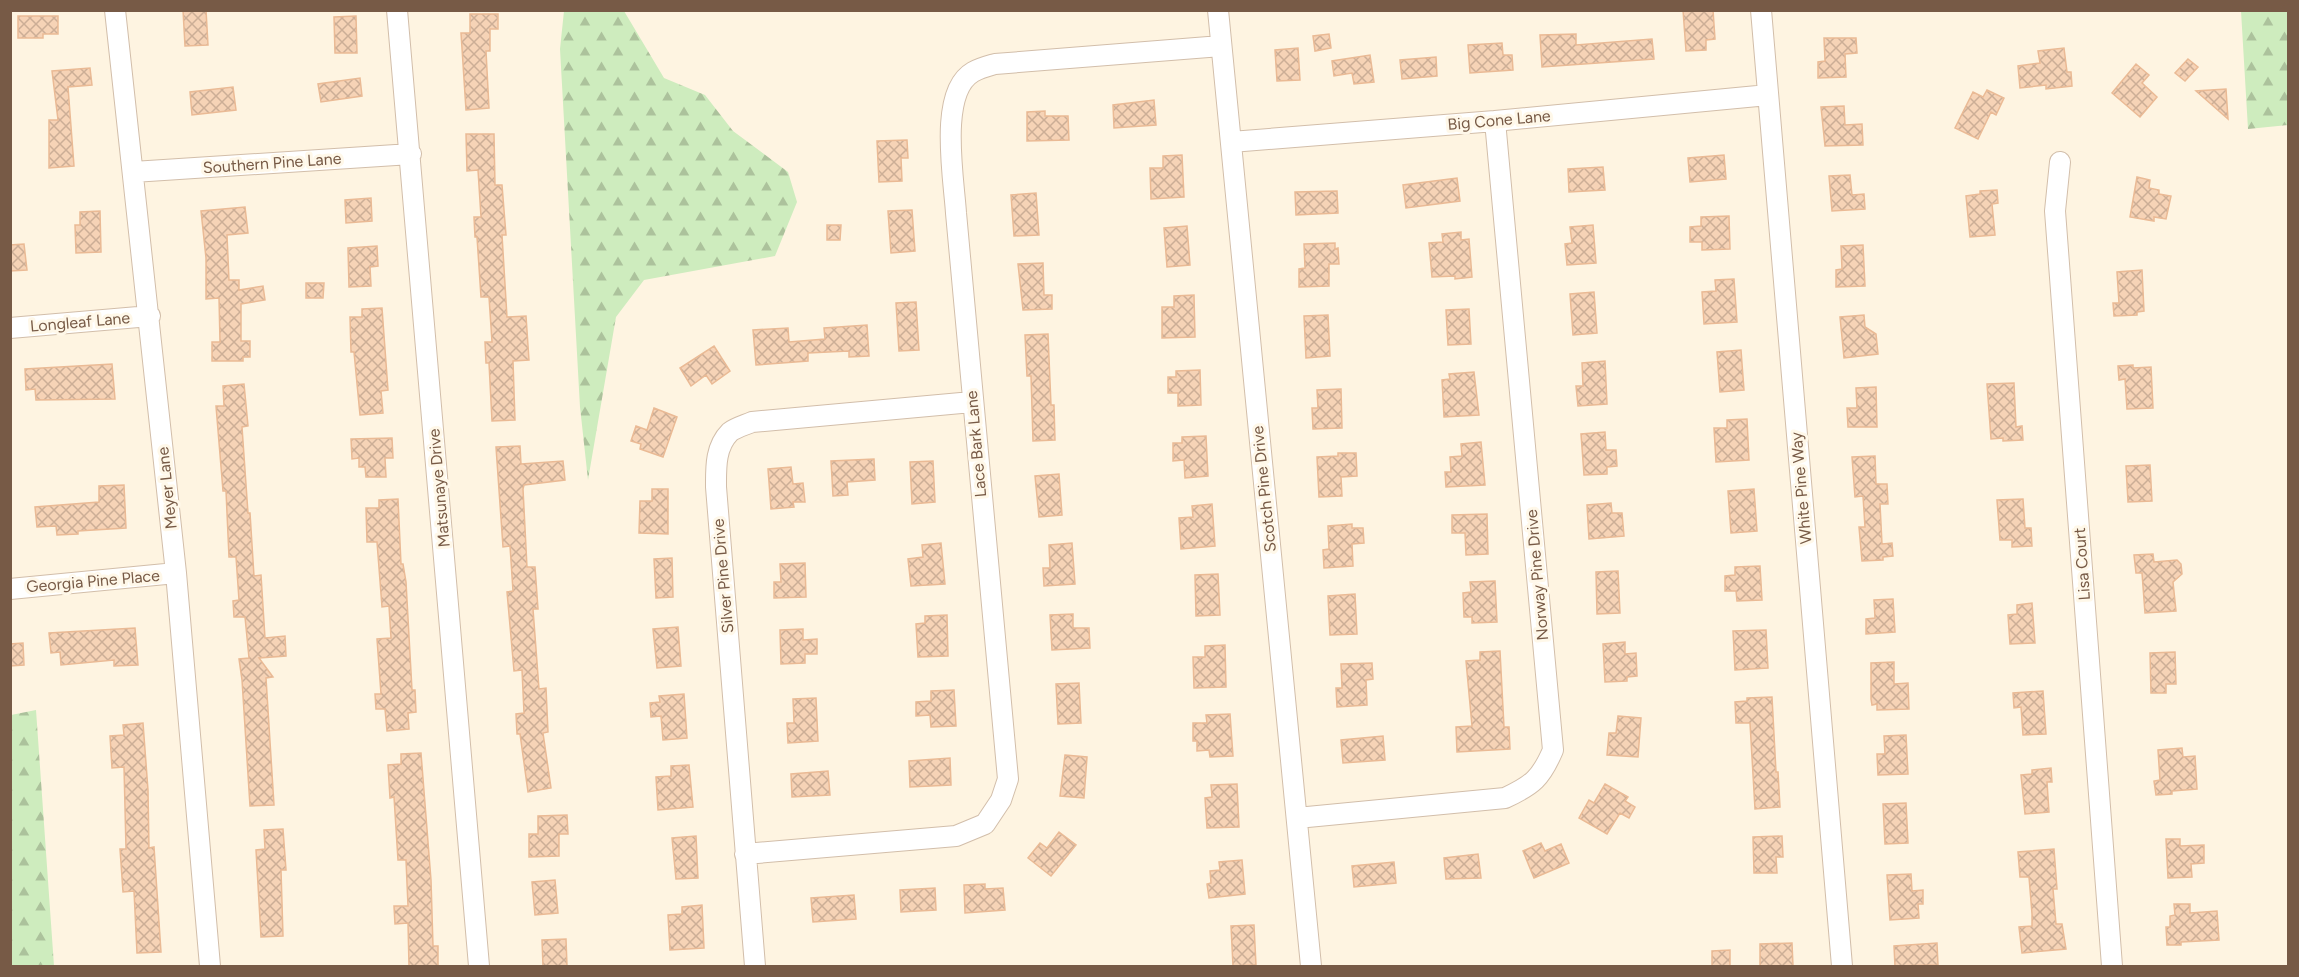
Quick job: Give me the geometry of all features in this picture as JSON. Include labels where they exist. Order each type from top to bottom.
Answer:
[{"type":"street","name":"Meyer Lane","points":[[115,10],[150,316],[176,573],[210,966]]},
{"type":"street","name":"Matsunaye Drive","points":[[398,10],[479,966]]},
{"type":"street","name":"Scotch Pine Drive","points":[[1218,10],[1311,966]]},
{"type":"street","name":"White Pine Way","points":[[1761,10],[1842,966]]},
{"type":"street","name":"Lace Bark Lane","points":[[745,854],[956,836],[985,824],[1001,800],[1008,779],[956,213],[951,128],[959,88],[972,72],[995,64],[1221,46]]},
{"type":"street","name":"Big Cone Lane","points":[[1231,142],[1495,121],[1768,95]]},
{"type":"street","name":"Norway Pine Drive","points":[[1297,818],[1505,798],[1530,787],[1545,770],[1553,750],[1495,121]]},
{"type":"street","name":"Southern Pine Lane","points":[[133,172],[411,154]]},
{"type":"street","name":"Lisa Court","points":[[2060,162],[2055,211],[2112,966]]},
{"type":"street","name":"Longleaf Lane","points":[[10,328],[150,316]]},
{"type":"street","name":"Silver Pine Drive","points":[[755,966],[716,487],[719,448],[731,431],[752,422],[972,402]]},
{"type":"street","name":"Georgia Pine Place","points":[[10,589],[176,573]]},
{"type":"green space","points":[[564,11],[624,11],[664,78],[705,95],[733,131],[788,172],[797,202],[775,256],[644,280],[616,317],[588,480],[580,407],[560,49]]},
{"type":"green space","points":[[2241,11],[2288,11],[2288,125],[2248,129]]},
{"type":"green space","points":[[36,710],[54,966],[11,966],[11,715]]},
{"type":"building","points":[[183,10],[206,10],[208,45],[185,46]]},
{"type":"building","points":[[1683,10],[1713,10],[1715,39],[1706,40],[1706,50],[1686,51]]},
{"type":"building","points":[[470,14],[498,14],[498,29],[490,29],[490,51],[486,51],[489,108],[466,110],[461,33],[470,33]]},
{"type":"building","points":[[18,16],[58,16],[58,34],[43,34],[43,38],[18,38]]},
{"type":"building","points":[[356,16],[357,53],[335,53],[334,17]]},
{"type":"building","points":[[1329,34],[1331,48],[1315,51],[1313,36]]},
{"type":"building","points":[[1576,34],[1576,45],[1652,39],[1654,59],[1542,67],[1540,35]]},
{"type":"building","points":[[1824,38],[1856,38],[1857,53],[1845,54],[1846,77],[1818,78],[1818,62],[1825,61]]},
{"type":"building","points":[[1502,43],[1503,55],[1512,55],[1513,70],[1470,73],[1468,45]]},
{"type":"building","points":[[1298,48],[1300,80],[1277,81],[1275,50]]},
{"type":"building","points":[[2064,48],[2067,72],[2071,72],[2072,86],[2046,89],[2046,85],[2020,88],[2018,66],[2040,63],[2038,51]]},
{"type":"building","points":[[1370,55],[1374,82],[1354,84],[1352,73],[1334,76],[1332,61]]},
{"type":"building","points":[[1436,57],[1437,76],[1402,79],[1400,60]]},
{"type":"building","points":[[2188,59],[2198,67],[2185,81],[2175,73]]},
{"type":"building","points":[[2136,64],[2149,75],[2142,83],[2157,97],[2140,117],[2112,93]]},
{"type":"building","points":[[90,68],[92,85],[68,87],[74,166],[49,168],[49,120],[58,120],[52,71]]},
{"type":"building","points":[[360,78],[362,96],[321,102],[318,84]]},
{"type":"building","points":[[233,87],[236,110],[192,115],[190,92]]},
{"type":"building","points":[[2226,89],[2228,119],[2196,91]]},
{"type":"building","points":[[1987,90],[2004,98],[1996,115],[1991,112],[1978,139],[1955,128],[1973,92],[1983,97]]},
{"type":"building","points":[[1154,100],[1156,125],[1114,128],[1113,105]]},
{"type":"building","points":[[1844,106],[1845,125],[1862,124],[1863,145],[1825,146],[1821,107]]},
{"type":"building","points":[[1045,111],[1045,116],[1068,116],[1069,140],[1027,141],[1027,112]]},
{"type":"building","points":[[466,134],[494,134],[495,185],[502,185],[506,235],[502,235],[507,317],[526,316],[529,360],[513,361],[515,420],[492,421],[489,363],[486,363],[485,342],[492,342],[489,297],[481,297],[477,237],[475,237],[474,217],[481,217],[478,170],[467,171]]},
{"type":"building","points":[[907,140],[908,158],[901,158],[902,181],[879,182],[877,141]]},
{"type":"building","points":[[1182,155],[1184,197],[1151,199],[1150,168],[1163,168],[1163,156]]},
{"type":"building","points":[[1724,155],[1726,179],[1690,182],[1688,158]]},
{"type":"building","points":[[1603,167],[1605,190],[1569,192],[1568,169]]},
{"type":"building","points":[[1850,175],[1852,195],[1864,194],[1865,209],[1832,211],[1829,176]]},
{"type":"building","points":[[2137,177],[2150,180],[2149,188],[2159,190],[2159,194],[2171,196],[2166,219],[2154,217],[2154,221],[2130,217]]},
{"type":"building","points":[[1457,178],[1460,201],[1406,208],[1403,185]]},
{"type":"building","points":[[1997,190],[1998,203],[1992,204],[1995,235],[1970,237],[1966,196],[1980,194],[1980,191]]},
{"type":"building","points":[[1337,191],[1338,213],[1296,215],[1295,192]]},
{"type":"building","points":[[1036,193],[1039,235],[1014,236],[1011,195]]},
{"type":"building","points":[[371,198],[372,221],[346,223],[345,200]]},
{"type":"building","points":[[245,207],[248,233],[227,235],[229,280],[239,280],[239,290],[263,286],[265,300],[241,304],[241,341],[250,341],[250,357],[243,357],[243,361],[212,361],[212,342],[220,342],[219,298],[206,299],[206,258],[201,211]]},
{"type":"building","points":[[912,210],[915,251],[891,253],[888,211]]},
{"type":"building","points":[[100,211],[101,252],[76,253],[75,225],[80,225],[80,212]]},
{"type":"building","points":[[1729,216],[1730,249],[1702,250],[1702,242],[1690,242],[1690,227],[1701,226],[1701,217]]},
{"type":"building","points":[[827,225],[841,225],[840,240],[827,240]]},
{"type":"building","points":[[1593,225],[1596,263],[1567,265],[1565,244],[1572,243],[1570,227]]},
{"type":"building","points":[[1187,226],[1190,265],[1167,267],[1164,228]]},
{"type":"building","points":[[1461,232],[1461,240],[1469,239],[1472,277],[1455,279],[1455,276],[1432,277],[1429,243],[1443,242],[1442,234]]},
{"type":"building","points":[[1335,243],[1335,249],[1338,248],[1339,264],[1329,264],[1329,286],[1299,287],[1299,269],[1305,268],[1304,244]]},
{"type":"building","points":[[24,244],[27,270],[10,271],[10,245]]},
{"type":"building","points":[[1863,245],[1865,286],[1836,287],[1836,270],[1842,269],[1841,246]]},
{"type":"building","points":[[377,246],[378,266],[370,267],[371,286],[349,287],[348,248]]},
{"type":"building","points":[[1043,263],[1044,295],[1052,295],[1052,309],[1023,310],[1018,264]]},
{"type":"building","points":[[2142,270],[2144,311],[2137,312],[2137,315],[2114,316],[2113,303],[2119,303],[2117,272]]},
{"type":"building","points":[[1734,279],[1737,322],[1704,324],[1702,292],[1716,291],[1715,280]]},
{"type":"building","points":[[306,283],[324,283],[323,298],[306,298]]},
{"type":"building","points":[[1594,292],[1597,333],[1573,335],[1570,294]]},
{"type":"building","points":[[1194,295],[1195,337],[1162,338],[1162,307],[1174,307],[1174,296]]},
{"type":"building","points":[[916,302],[919,350],[899,351],[896,303]]},
{"type":"building","points":[[382,308],[388,390],[381,391],[383,413],[360,415],[354,352],[351,352],[350,317],[362,317],[362,309]]},
{"type":"building","points":[[1469,309],[1471,344],[1448,345],[1446,310]]},
{"type":"building","points":[[1328,315],[1330,356],[1306,358],[1304,316]]},
{"type":"building","points":[[1864,315],[1865,327],[1876,334],[1878,354],[1844,358],[1840,317]]},
{"type":"building","points":[[867,325],[869,356],[849,357],[849,351],[808,353],[808,361],[756,365],[753,330],[788,328],[789,342],[825,339],[824,328]]},
{"type":"building","points":[[1048,334],[1055,440],[1033,441],[1031,376],[1027,376],[1025,335]]},
{"type":"building","points":[[714,346],[730,371],[712,384],[706,375],[691,386],[680,368]]},
{"type":"building","points":[[1741,350],[1744,390],[1720,392],[1717,352]]},
{"type":"building","points":[[1605,361],[1607,404],[1578,406],[1576,386],[1583,386],[1582,363]]},
{"type":"building","points":[[112,364],[115,399],[36,400],[35,389],[26,390],[25,369]]},
{"type":"building","points":[[2133,365],[2133,368],[2151,367],[2153,408],[2127,409],[2125,379],[2119,380],[2118,366]]},
{"type":"building","points":[[1200,370],[1201,405],[1178,406],[1178,393],[1168,393],[1168,377],[1176,377],[1176,371]]},
{"type":"building","points":[[1474,372],[1479,415],[1444,417],[1442,380],[1450,379],[1449,374]]},
{"type":"building","points":[[2014,383],[2016,427],[2022,426],[2023,440],[1991,439],[1987,384]]},
{"type":"building","points":[[244,384],[248,426],[242,427],[254,576],[261,575],[265,638],[285,636],[286,656],[259,658],[273,677],[266,678],[274,805],[250,806],[239,659],[249,658],[245,617],[234,617],[233,601],[239,600],[236,557],[229,557],[226,491],[223,491],[216,406],[224,406],[223,386]]},
{"type":"building","points":[[1876,387],[1877,427],[1848,427],[1847,408],[1857,408],[1856,388]]},
{"type":"building","points":[[1341,389],[1342,428],[1313,429],[1312,408],[1318,408],[1317,390]]},
{"type":"building","points":[[654,408],[677,417],[663,457],[640,449],[641,444],[631,441],[636,426],[647,430]]},
{"type":"building","points":[[1747,419],[1749,460],[1716,462],[1714,428],[1727,428],[1727,420]]},
{"type":"building","points":[[1605,432],[1606,450],[1616,450],[1617,466],[1607,467],[1607,474],[1584,475],[1581,434]]},
{"type":"building","points":[[1206,436],[1208,476],[1185,478],[1184,460],[1173,461],[1173,443],[1182,443],[1182,437]]},
{"type":"building","points":[[392,438],[393,458],[385,458],[386,477],[366,477],[365,467],[359,467],[359,458],[352,459],[351,439]]},
{"type":"building","points":[[1481,442],[1485,485],[1446,487],[1445,472],[1451,472],[1450,457],[1462,456],[1461,444]]},
{"type":"building","points":[[520,446],[521,464],[563,461],[565,480],[524,485],[523,489],[527,567],[535,567],[538,609],[533,609],[539,689],[546,688],[548,732],[543,733],[551,788],[528,792],[520,734],[517,734],[516,714],[524,713],[522,670],[514,671],[507,592],[513,591],[510,546],[503,547],[496,447]]},
{"type":"building","points":[[1338,453],[1356,453],[1357,476],[1341,477],[1342,496],[1319,497],[1317,457],[1338,456]]},
{"type":"building","points":[[1875,456],[1876,484],[1887,484],[1888,504],[1880,504],[1882,544],[1892,543],[1893,556],[1883,557],[1883,560],[1862,561],[1859,527],[1865,527],[1863,496],[1855,497],[1852,457]]},
{"type":"building","points":[[874,459],[875,480],[847,482],[848,495],[833,496],[831,461]]},
{"type":"building","points":[[933,461],[935,502],[912,504],[910,462]]},
{"type":"building","points":[[2150,465],[2152,501],[2128,502],[2126,466]]},
{"type":"building","points":[[791,467],[793,484],[803,483],[805,502],[793,502],[794,507],[771,509],[768,469]]},
{"type":"building","points":[[1059,474],[1062,515],[1039,517],[1035,476]]},
{"type":"building","points":[[124,485],[126,528],[78,531],[78,534],[57,535],[56,526],[37,527],[35,507],[99,502],[99,486]]},
{"type":"building","points":[[652,489],[668,489],[668,534],[639,533],[640,501],[652,501]]},
{"type":"building","points":[[1754,489],[1757,531],[1731,533],[1728,491]]},
{"type":"building","points":[[398,499],[401,564],[403,564],[406,582],[412,690],[415,690],[416,712],[408,713],[409,729],[387,731],[385,709],[376,709],[375,694],[381,694],[377,639],[391,638],[389,606],[382,607],[377,542],[367,542],[366,508],[379,508],[379,500]]},
{"type":"building","points":[[2023,499],[2025,528],[2031,528],[2032,546],[2012,547],[2012,540],[2000,540],[1997,500]]},
{"type":"building","points":[[1611,503],[1612,513],[1622,513],[1624,536],[1589,539],[1587,505]]},
{"type":"building","points":[[1212,504],[1215,546],[1181,549],[1179,518],[1193,517],[1192,506]]},
{"type":"building","points":[[1487,514],[1488,554],[1466,555],[1465,533],[1452,533],[1452,515]]},
{"type":"building","points":[[1352,524],[1352,528],[1363,528],[1364,543],[1352,544],[1353,566],[1324,568],[1323,550],[1329,549],[1328,526]]},
{"type":"building","points":[[941,543],[945,584],[911,586],[908,559],[923,557],[922,545]]},
{"type":"building","points":[[1072,543],[1075,584],[1044,586],[1043,568],[1050,568],[1049,545]]},
{"type":"building","points":[[2153,554],[2154,562],[2177,560],[2181,564],[2182,574],[2173,582],[2176,611],[2145,613],[2142,573],[2136,573],[2134,555]]},
{"type":"building","points":[[672,558],[673,597],[656,598],[654,559]]},
{"type":"building","points":[[805,563],[806,597],[774,598],[774,582],[781,582],[780,564]]},
{"type":"building","points":[[1760,566],[1762,600],[1737,601],[1736,591],[1725,591],[1725,576],[1735,575],[1735,567]]},
{"type":"building","points":[[1618,571],[1620,613],[1597,614],[1596,572]]},
{"type":"building","points":[[1218,574],[1220,615],[1196,616],[1195,575]]},
{"type":"building","points":[[1495,581],[1497,622],[1472,623],[1472,617],[1464,617],[1463,593],[1471,592],[1470,582]]},
{"type":"building","points":[[1355,594],[1357,634],[1330,635],[1328,596]]},
{"type":"building","points":[[1893,599],[1895,632],[1866,634],[1866,619],[1875,618],[1874,600]]},
{"type":"building","points":[[2032,603],[2035,643],[2010,644],[2008,615],[2017,614],[2017,605]]},
{"type":"building","points":[[1073,614],[1073,628],[1089,628],[1090,648],[1052,650],[1050,615]]},
{"type":"building","points":[[947,615],[948,656],[918,657],[916,624],[925,623],[925,616]]},
{"type":"building","points":[[678,627],[681,666],[657,668],[653,629]]},
{"type":"building","points":[[135,628],[138,665],[114,666],[114,660],[61,665],[60,652],[51,653],[49,633]]},
{"type":"building","points":[[803,629],[803,640],[817,639],[817,654],[805,654],[805,663],[781,664],[780,630]]},
{"type":"building","points":[[1766,630],[1768,668],[1735,670],[1733,631]]},
{"type":"building","points":[[1625,642],[1625,654],[1636,653],[1637,676],[1627,677],[1627,681],[1605,682],[1603,644]]},
{"type":"building","points":[[23,643],[24,665],[10,666],[10,644]]},
{"type":"building","points":[[1225,645],[1226,687],[1194,688],[1193,657],[1205,657],[1205,646]]},
{"type":"building","points":[[1500,651],[1504,727],[1509,727],[1510,749],[1457,752],[1456,727],[1472,726],[1466,661],[1480,660],[1480,652]]},
{"type":"building","points":[[2175,652],[2176,684],[2166,684],[2166,693],[2151,693],[2150,653]]},
{"type":"building","points":[[1894,662],[1894,684],[1908,683],[1909,709],[1877,710],[1877,704],[1872,705],[1871,699],[1871,663]]},
{"type":"building","points":[[1372,663],[1373,679],[1366,680],[1367,705],[1337,707],[1336,688],[1342,688],[1341,664]]},
{"type":"building","points":[[1079,683],[1081,723],[1058,724],[1056,684]]},
{"type":"building","points":[[954,690],[956,726],[931,727],[930,715],[916,716],[916,702],[931,701],[931,691]]},
{"type":"building","points":[[2043,691],[2046,734],[2023,735],[2021,707],[2014,708],[2013,693]]},
{"type":"building","points":[[684,694],[687,738],[663,740],[661,716],[651,717],[650,703],[660,702],[659,696]]},
{"type":"building","points":[[1772,697],[1780,807],[1755,809],[1750,723],[1736,723],[1735,702],[1747,701],[1747,698]]},
{"type":"building","points":[[816,698],[818,741],[788,743],[787,723],[794,723],[793,699]]},
{"type":"building","points":[[1230,714],[1233,756],[1210,757],[1209,750],[1197,751],[1197,741],[1193,741],[1193,723],[1207,723],[1206,715]]},
{"type":"building","points":[[1618,716],[1641,718],[1638,757],[1607,755],[1609,733],[1616,733]]},
{"type":"building","points":[[143,723],[149,848],[154,847],[161,952],[137,953],[134,891],[123,892],[120,849],[126,849],[124,767],[112,768],[110,736],[124,735],[123,725]]},
{"type":"building","points":[[1906,735],[1908,774],[1878,775],[1877,754],[1885,754],[1884,736]]},
{"type":"building","points":[[1383,736],[1385,760],[1343,763],[1341,740]]},
{"type":"building","points":[[2182,748],[2183,757],[2195,756],[2197,789],[2156,795],[2154,781],[2160,780],[2158,750]]},
{"type":"building","points":[[421,753],[431,880],[433,946],[438,946],[438,966],[409,966],[408,923],[395,924],[394,906],[408,906],[406,860],[398,860],[394,797],[390,798],[388,765],[401,764],[401,754]]},
{"type":"building","points":[[1065,755],[1087,757],[1084,798],[1060,796]]},
{"type":"building","points":[[950,758],[951,785],[910,787],[909,761]]},
{"type":"building","points":[[689,765],[693,807],[658,810],[656,777],[671,776],[671,766]]},
{"type":"building","points":[[2051,768],[2052,782],[2047,782],[2049,812],[2025,814],[2021,775],[2032,774],[2032,770]]},
{"type":"building","points":[[828,771],[830,795],[792,797],[791,774]]},
{"type":"building","points":[[1237,784],[1239,827],[1207,828],[1205,798],[1212,797],[1211,785]]},
{"type":"building","points":[[1605,784],[1628,797],[1625,801],[1635,807],[1629,818],[1620,813],[1607,834],[1579,818],[1589,800],[1594,803]]},
{"type":"building","points":[[1906,803],[1908,843],[1885,844],[1883,804]]},
{"type":"building","points":[[567,815],[568,834],[559,834],[559,856],[529,857],[529,834],[538,834],[538,816]]},
{"type":"building","points":[[283,829],[286,870],[281,870],[283,936],[261,937],[256,850],[265,849],[264,830]]},
{"type":"building","points":[[1059,832],[1076,845],[1051,876],[1028,858],[1040,843],[1047,848]]},
{"type":"building","points":[[696,836],[698,878],[676,879],[672,838]]},
{"type":"building","points":[[1782,836],[1783,857],[1776,857],[1777,873],[1754,873],[1753,837]]},
{"type":"building","points":[[2166,839],[2180,839],[2180,846],[2204,845],[2204,863],[2191,864],[2192,877],[2168,878]]},
{"type":"building","points":[[1541,843],[1545,851],[1561,844],[1569,863],[1534,878],[1523,851]]},
{"type":"building","points":[[2054,849],[2057,889],[2053,889],[2056,924],[2062,924],[2066,949],[2022,953],[2019,927],[2032,926],[2032,914],[2029,877],[2020,877],[2018,852]]},
{"type":"building","points":[[1478,854],[1481,878],[1446,879],[1444,858]]},
{"type":"building","points":[[1242,860],[1245,894],[1209,898],[1207,884],[1211,883],[1210,871],[1220,870],[1219,862]]},
{"type":"building","points":[[1394,862],[1396,883],[1354,887],[1352,866]]},
{"type":"building","points":[[1911,874],[1912,891],[1923,890],[1923,904],[1918,904],[1919,918],[1890,920],[1887,875]]},
{"type":"building","points":[[555,880],[558,913],[535,915],[532,882]]},
{"type":"building","points":[[985,884],[985,889],[1003,888],[1005,910],[965,913],[964,885]]},
{"type":"building","points":[[935,888],[936,910],[901,912],[900,890]]},
{"type":"building","points":[[854,895],[856,919],[813,922],[811,898]]},
{"type":"building","points":[[2174,904],[2190,904],[2190,913],[2217,911],[2219,940],[2167,945],[2166,927],[2170,927],[2170,916],[2175,915]]},
{"type":"building","points":[[702,905],[704,948],[670,950],[668,915],[682,914],[682,907]]},
{"type":"building","points":[[1254,925],[1256,965],[1233,966],[1231,926]]},
{"type":"building","points":[[566,939],[567,966],[543,966],[542,940]]},
{"type":"building","points":[[1792,943],[1793,966],[1760,966],[1760,944]]},
{"type":"building","points":[[1937,943],[1938,965],[1895,966],[1894,946]]},
{"type":"building","points":[[1730,950],[1730,966],[1712,966],[1712,951]]}]
